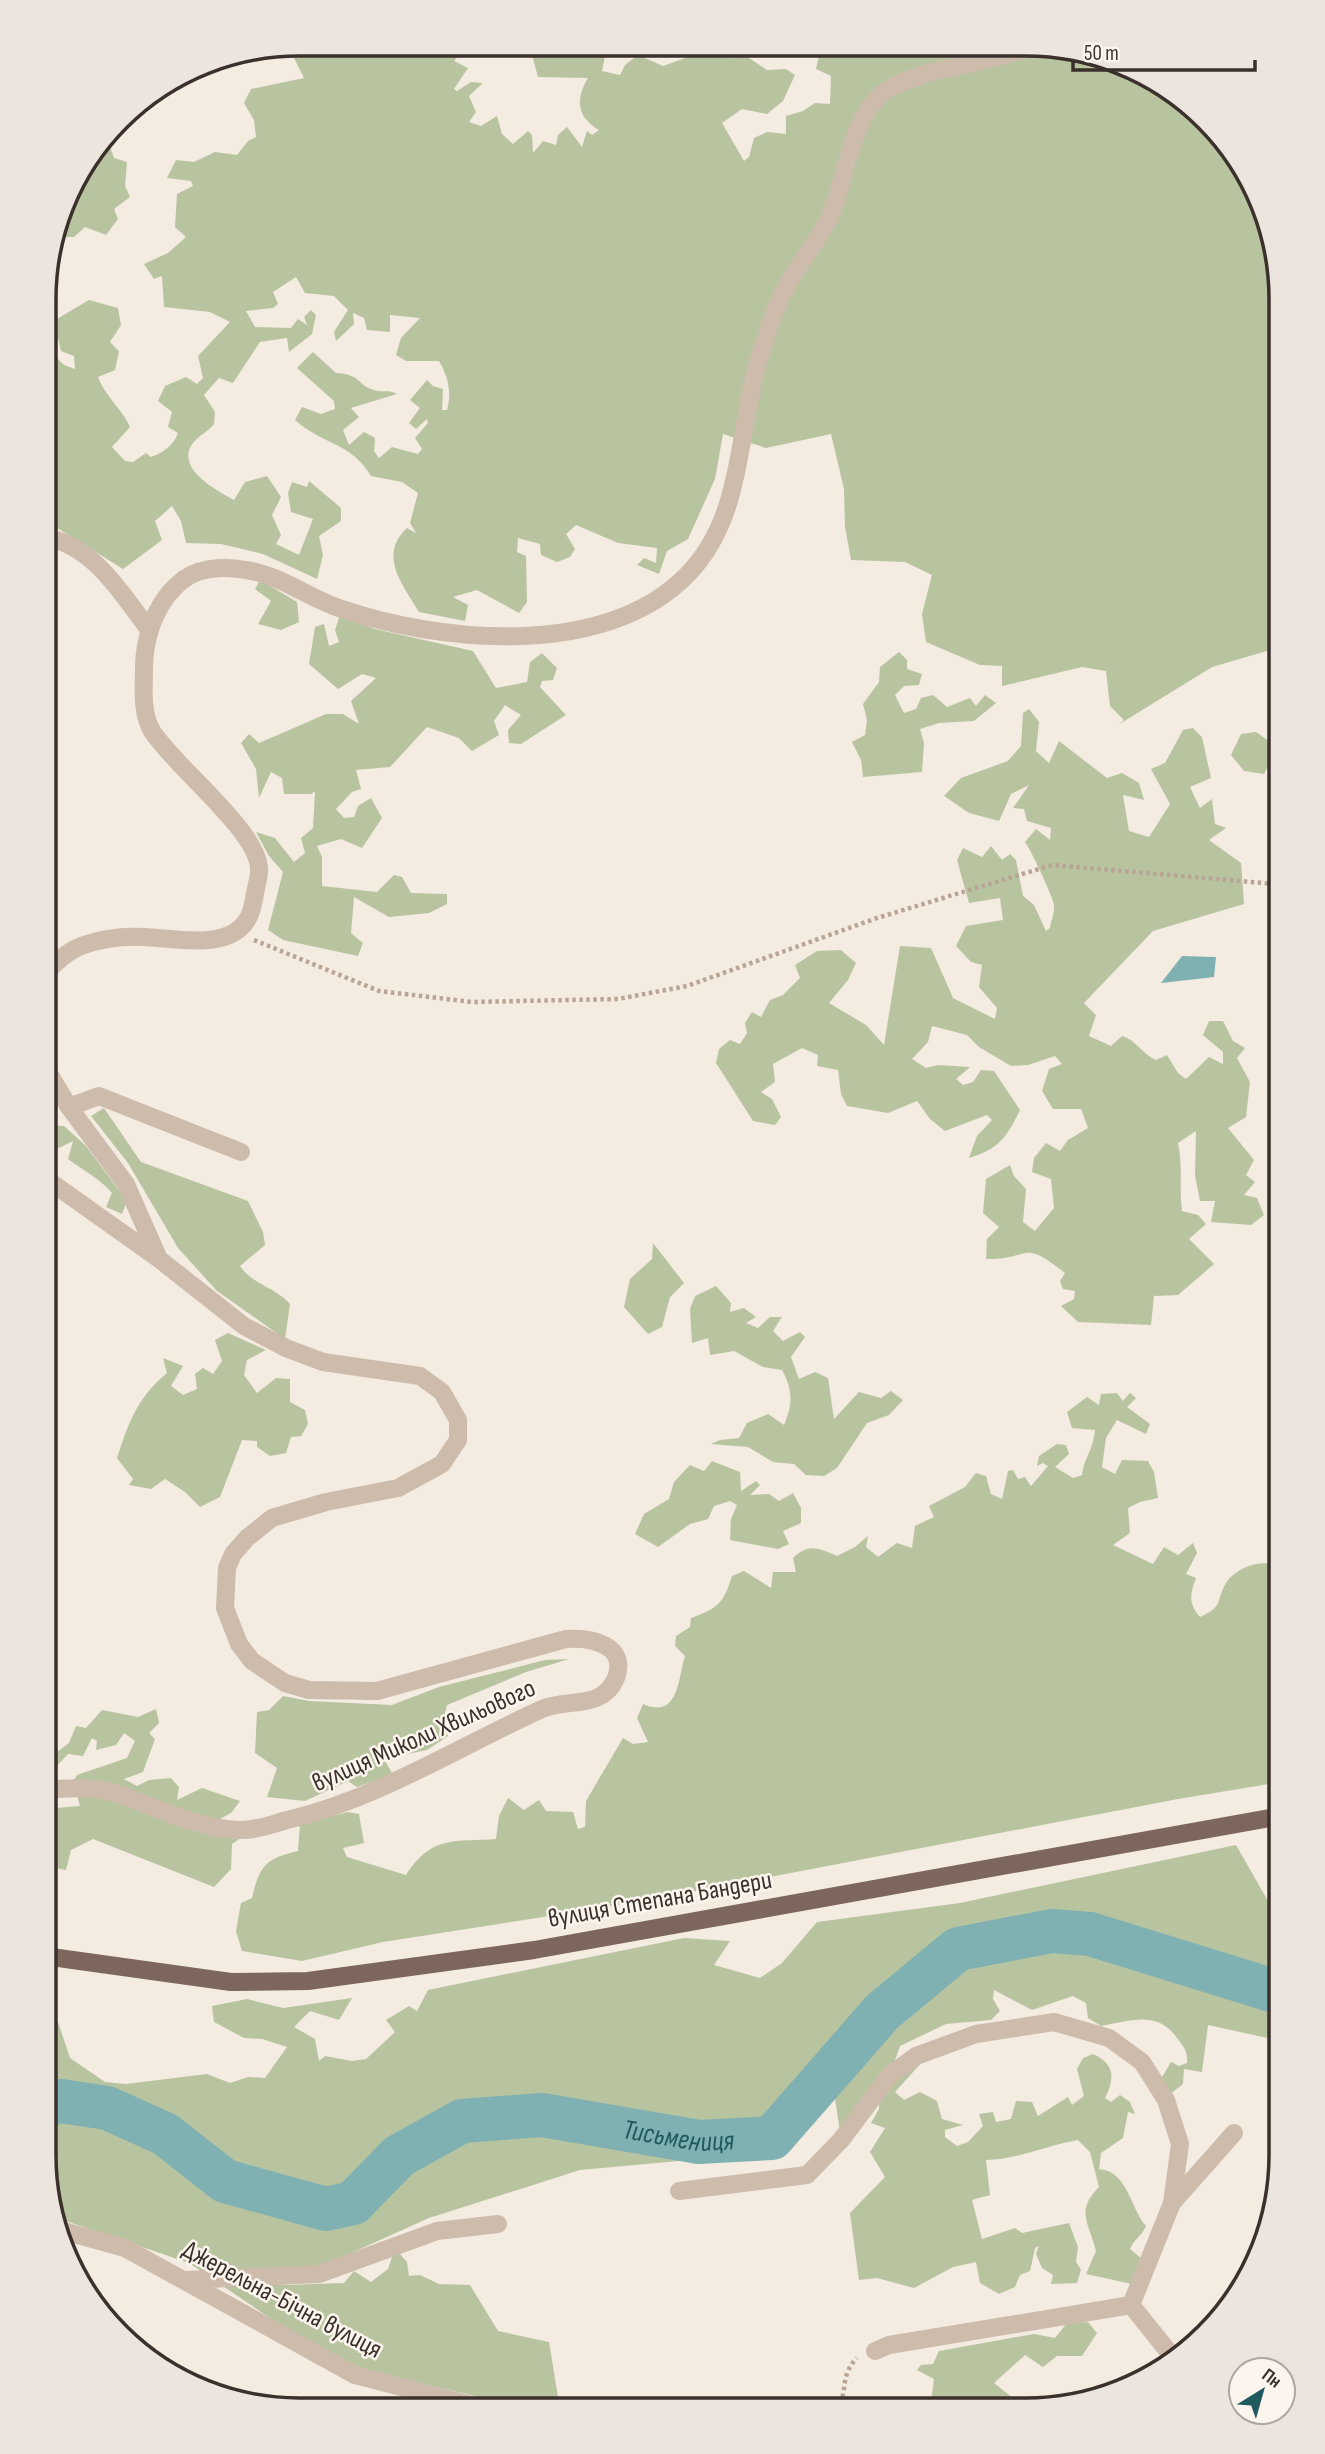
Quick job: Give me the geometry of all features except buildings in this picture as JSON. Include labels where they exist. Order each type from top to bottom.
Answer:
[{"type":"main road","name":"вулиця Степана Бандери","points":[[56,1958],[231,1982],[309,1981],[534,1950],[1268,1818]]},
{"type":"street","points":[[56,962],[79,947],[110,939],[142,937],[196,942],[237,933],[249,918],[259,866],[246,839],[153,731],[144,708],[144,649],[149,630],[176,585],[217,567],[249,570],[283,580],[335,607],[411,629],[507,638],[576,629],[614,620],[662,598],[690,573],[713,543],[737,475],[761,351],[784,291],[830,217],[860,128],[874,101],[894,86],[1006,56]]},
{"type":"street","points":[[56,539],[86,555],[114,582],[149,630]]},
{"type":"street","name":"вулиця Миколи Хвильового","points":[[56,1085],[126,1184],[159,1259],[235,1320],[286,1348],[323,1362],[420,1376],[442,1392],[458,1420],[458,1440],[442,1464],[398,1488],[326,1502],[272,1518],[247,1538],[233,1554],[228,1568],[225,1608],[239,1644],[252,1661],[285,1683],[309,1690],[377,1691],[566,1639],[584,1637],[602,1643],[614,1651],[619,1665],[610,1689],[592,1701],[545,1708],[413,1774],[332,1809],[240,1830],[176,1817],[115,1793],[56,1791]]},
{"type":"street","points":[[69,1107],[99,1096],[241,1152]]},
{"type":"street","points":[[56,1186],[159,1259]]},
{"type":"street","points":[[679,2191],[807,2175],[841,2140],[890,2075],[916,2056],[976,2034],[1054,2022],[1110,2038],[1142,2062],[1166,2099],[1180,2144],[1172,2203],[1131,2305]]},
{"type":"street","points":[[1172,2203],[1234,2133]]},
{"type":"street","points":[[187,2280],[319,2274],[437,2231],[498,2224]]},
{"type":"street","name":"Джерельна-Бічна вулиця","points":[[69,2233],[125,2248],[355,2375],[444,2398]]},
{"type":"street","points":[[875,2351],[889,2345],[1131,2305]]},
{"type":"street","points":[[1131,2305],[1168,2352]]},
{"type":"path","points":[[237,933],[379,992],[472,1002],[618,999],[687,986],[877,918],[1052,865],[1269,883]]},
{"type":"path","points":[[845,2398],[842,2384],[847,2370],[856,2358],[875,2351]]},
{"type":"green space","points":[[689,56],[747,56],[767,70],[786,69],[795,75],[783,101],[767,114],[742,109],[722,123],[744,161],[749,157],[754,138],[767,132],[786,134],[786,116],[803,111],[815,103],[830,104],[831,76],[816,69],[819,56],[1042,57],[1074,61],[1104,69],[1134,81],[1161,97],[1186,116],[1209,139],[1228,164],[1244,191],[1264,251],[1269,299],[1269,651],[1212,667],[1118,725],[1124,720],[1110,706],[1106,671],[1082,667],[1002,686],[1002,666],[980,665],[926,642],[922,614],[932,575],[905,562],[851,560],[845,527],[844,489],[831,434],[766,448],[723,434],[715,479],[688,539],[667,551],[659,574],[637,565],[644,558],[656,563],[657,548],[618,543],[576,525],[566,534],[575,549],[570,557],[557,562],[541,555],[540,544],[518,538],[517,552],[526,556],[527,602],[519,613],[477,590],[453,597],[468,605],[465,621],[419,612],[400,580],[394,559],[398,538],[407,528],[416,533],[410,523],[418,493],[402,482],[371,476],[346,450],[316,435],[295,420],[302,407],[321,414],[335,409],[334,401],[297,368],[313,352],[336,373],[350,375],[374,390],[397,394],[351,408],[359,417],[343,430],[349,445],[364,432],[375,438],[374,451],[379,458],[392,447],[418,454],[422,449],[415,438],[428,423],[427,419],[416,429],[409,423],[420,408],[410,400],[427,380],[433,386],[443,389],[442,410],[447,410],[449,391],[445,373],[439,361],[406,361],[396,355],[401,338],[420,318],[390,315],[390,332],[367,330],[364,318],[353,313],[354,324],[336,341],[334,332],[348,310],[334,296],[305,293],[296,277],[273,292],[278,304],[273,308],[246,311],[255,327],[291,328],[298,319],[307,325],[304,317],[311,310],[316,315],[312,334],[289,352],[287,338],[260,342],[233,383],[219,378],[204,395],[215,412],[214,424],[193,443],[189,461],[200,478],[234,500],[245,482],[267,476],[281,497],[272,515],[281,535],[276,544],[299,555],[313,519],[291,512],[288,493],[292,482],[307,487],[309,481],[341,508],[341,521],[319,536],[323,555],[317,579],[263,554],[221,544],[186,543],[181,521],[172,506],[155,521],[162,540],[123,569],[56,527],[56,357],[64,365],[75,369],[74,356],[61,351],[56,337],[56,321],[89,300],[118,308],[121,325],[110,342],[119,351],[115,370],[98,377],[130,427],[112,447],[125,461],[133,462],[146,453],[151,457],[171,445],[178,433],[168,427],[172,412],[158,401],[165,386],[186,377],[197,384],[203,378],[198,356],[230,322],[210,312],[164,307],[162,276],[154,279],[144,264],[168,253],[186,237],[175,227],[177,194],[193,186],[191,181],[167,178],[176,160],[194,162],[215,152],[237,155],[248,141],[256,137],[254,120],[244,103],[251,89],[304,78],[293,57],[457,57],[454,61],[468,68],[454,89],[457,91],[471,82],[483,83],[469,96],[476,112],[469,122],[481,126],[497,116],[502,134],[513,144],[528,131],[532,135],[533,153],[543,141],[556,145],[558,135],[567,127],[582,147],[587,131],[592,135],[599,130],[586,119],[580,107],[581,94],[588,78],[538,77],[532,57],[605,57],[602,71],[620,75],[625,65],[636,57],[663,66]]},
{"type":"green space","points":[[110,147],[114,158],[127,162],[125,186],[130,197],[114,209],[118,219],[106,235],[85,227],[74,237],[64,237],[89,177]]},
{"type":"green space","points":[[260,580],[297,602],[299,622],[281,630],[258,624],[271,601],[255,589]]},
{"type":"green space","points":[[340,615],[375,629],[473,651],[496,688],[527,682],[530,662],[542,653],[557,668],[553,680],[542,681],[540,687],[566,715],[521,744],[509,743],[508,730],[521,715],[505,705],[494,721],[499,735],[472,751],[459,738],[427,727],[390,767],[356,770],[361,789],[352,792],[336,809],[344,818],[354,817],[358,806],[371,798],[382,818],[362,848],[341,839],[317,846],[322,857],[322,886],[377,892],[394,875],[402,877],[411,893],[447,894],[447,904],[429,913],[389,917],[354,897],[351,933],[363,943],[358,956],[283,940],[268,930],[283,872],[269,856],[256,832],[275,838],[294,862],[305,853],[301,838],[313,828],[315,791],[311,794],[284,794],[282,778],[271,772],[259,798],[256,769],[241,743],[249,734],[259,743],[326,714],[343,714],[359,724],[351,701],[376,678],[362,674],[338,689],[309,664],[315,627],[324,624],[329,646],[339,642],[335,630]]},
{"type":"green space","points":[[899,652],[907,660],[907,669],[922,674],[919,685],[904,686],[895,695],[904,713],[916,709],[921,698],[933,695],[947,707],[970,698],[976,706],[985,695],[996,703],[974,721],[939,723],[920,729],[924,743],[922,772],[863,777],[861,760],[852,742],[865,735],[867,720],[863,704],[879,682],[880,667]]},
{"type":"green space","points":[[1029,709],[1039,722],[1036,751],[1049,763],[1059,741],[1107,778],[1122,773],[1139,783],[1144,800],[1123,795],[1129,831],[1149,837],[1170,804],[1151,769],[1165,763],[1183,730],[1193,728],[1202,737],[1211,778],[1190,787],[1200,808],[1212,799],[1215,824],[1226,828],[1209,840],[1241,863],[1244,904],[1153,931],[1084,1003],[1096,1015],[1089,1036],[1111,1046],[1122,1036],[1156,1060],[1167,1055],[1178,1073],[1186,1079],[1209,1057],[1223,1064],[1223,1052],[1203,1035],[1209,1021],[1223,1021],[1233,1041],[1245,1048],[1237,1058],[1250,1082],[1246,1117],[1228,1128],[1254,1160],[1246,1175],[1255,1182],[1244,1195],[1257,1198],[1264,1215],[1251,1225],[1211,1222],[1215,1201],[1200,1201],[1195,1176],[1196,1131],[1178,1143],[1182,1211],[1198,1215],[1206,1224],[1189,1239],[1214,1264],[1178,1295],[1154,1296],[1151,1325],[1078,1322],[1061,1306],[1074,1299],[1075,1291],[1063,1289],[1060,1281],[1065,1273],[1051,1262],[1032,1253],[986,1259],[987,1239],[999,1227],[983,1213],[986,1179],[1010,1165],[1014,1176],[1026,1189],[1023,1222],[1035,1231],[1054,1208],[1051,1179],[1032,1172],[1034,1158],[1046,1143],[1060,1151],[1068,1140],[1088,1128],[1081,1109],[1053,1109],[1042,1091],[1049,1069],[1062,1064],[1055,1056],[1028,1065],[1011,1066],[979,1047],[967,1035],[932,1026],[928,1042],[912,1059],[926,1068],[938,1065],[970,1067],[956,1079],[963,1085],[973,1082],[981,1070],[994,1071],[1020,1110],[1001,1141],[969,1158],[977,1136],[992,1120],[987,1115],[945,1131],[930,1119],[917,1101],[888,1113],[847,1106],[841,1094],[838,1070],[817,1066],[818,1055],[802,1048],[773,1064],[775,1082],[761,1092],[772,1099],[781,1117],[775,1125],[753,1121],[716,1063],[719,1049],[730,1040],[740,1044],[747,1033],[745,1023],[752,1012],[761,1017],[770,1000],[783,995],[800,978],[795,965],[817,951],[841,950],[856,963],[848,980],[829,1003],[866,1025],[884,1045],[900,946],[931,948],[953,998],[995,1019],[997,1008],[979,987],[982,965],[971,962],[956,946],[966,926],[1003,920],[1000,898],[969,903],[957,860],[963,848],[982,857],[991,846],[1002,860],[1010,854],[1016,860],[1023,896],[1034,905],[1046,931],[1050,928],[1054,905],[1025,842],[1036,829],[1050,840],[1051,828],[1027,821],[1024,809],[1013,808],[1029,785],[1011,794],[999,821],[969,813],[944,796],[961,778],[1008,761],[1021,746],[1023,713]]},
{"type":"green space","points":[[1256,732],[1269,741],[1269,764],[1264,774],[1244,771],[1231,755],[1241,734]]},
{"type":"green space","points":[[104,1108],[141,1162],[248,1201],[263,1232],[265,1245],[240,1266],[251,1278],[290,1304],[285,1339],[217,1291],[178,1248],[128,1163],[91,1116]]},
{"type":"green space","points":[[56,1126],[64,1126],[86,1146],[127,1201],[122,1214],[106,1207],[112,1193],[68,1159],[73,1141],[56,1150]]},
{"type":"green space","points":[[653,1243],[684,1283],[670,1297],[662,1327],[648,1334],[624,1307],[630,1279],[652,1259]]},
{"type":"green space","points":[[716,1286],[731,1303],[730,1312],[744,1308],[756,1317],[746,1323],[758,1328],[770,1317],[782,1317],[773,1331],[783,1341],[800,1332],[805,1337],[791,1357],[799,1379],[815,1372],[828,1378],[834,1419],[859,1392],[881,1398],[891,1391],[903,1400],[889,1415],[867,1423],[837,1468],[824,1476],[806,1475],[794,1464],[773,1462],[748,1447],[711,1444],[739,1438],[747,1423],[768,1414],[784,1425],[790,1397],[782,1370],[763,1367],[734,1351],[710,1355],[708,1338],[692,1343],[690,1309],[695,1296]]},
{"type":"green space","points":[[228,1333],[266,1350],[247,1360],[244,1375],[257,1393],[276,1378],[290,1379],[290,1402],[305,1410],[308,1424],[301,1436],[291,1437],[286,1453],[270,1456],[257,1447],[257,1441],[242,1440],[220,1497],[200,1507],[185,1492],[165,1479],[151,1489],[129,1485],[133,1479],[117,1458],[135,1411],[148,1392],[167,1373],[163,1358],[183,1366],[171,1386],[183,1395],[197,1389],[195,1374],[203,1368],[213,1374],[222,1361],[215,1340]]},
{"type":"green space","points":[[1117,1393],[1123,1401],[1130,1393],[1136,1398],[1127,1407],[1150,1424],[1146,1434],[1117,1420],[1106,1438],[1102,1467],[1115,1474],[1122,1460],[1148,1461],[1154,1472],[1158,1498],[1128,1508],[1130,1533],[1113,1545],[1153,1564],[1164,1547],[1178,1555],[1193,1543],[1197,1553],[1186,1574],[1196,1578],[1191,1598],[1200,1617],[1213,1610],[1226,1583],[1240,1570],[1268,1564],[1268,1784],[645,1901],[383,1942],[302,1961],[242,1951],[236,1931],[241,1903],[252,1898],[258,1878],[266,1865],[278,1857],[298,1851],[300,1824],[348,1812],[359,1814],[364,1843],[343,1848],[347,1857],[406,1875],[425,1853],[445,1843],[496,1839],[499,1816],[508,1798],[524,1810],[539,1800],[546,1811],[573,1812],[578,1829],[585,1827],[586,1801],[623,1738],[633,1744],[648,1742],[637,1718],[643,1704],[664,1706],[675,1694],[685,1656],[675,1646],[676,1636],[690,1627],[691,1618],[718,1604],[726,1593],[732,1576],[744,1571],[771,1588],[773,1572],[796,1572],[793,1558],[804,1550],[814,1548],[837,1556],[855,1547],[868,1536],[866,1547],[878,1557],[897,1543],[912,1548],[915,1526],[934,1517],[929,1506],[965,1487],[976,1473],[986,1476],[991,1494],[1002,1499],[1008,1471],[1013,1470],[1018,1479],[1025,1477],[1031,1486],[1048,1466],[1043,1463],[1037,1466],[1039,1456],[1057,1444],[1066,1445],[1069,1454],[1055,1467],[1073,1478],[1082,1475],[1095,1430],[1072,1428],[1067,1412],[1087,1397],[1099,1405],[1101,1394]]},
{"type":"green space","points":[[712,1461],[740,1472],[741,1491],[756,1481],[760,1485],[750,1495],[769,1494],[779,1501],[793,1493],[801,1508],[801,1523],[783,1531],[789,1544],[778,1549],[730,1540],[731,1519],[737,1505],[730,1501],[714,1506],[708,1519],[690,1524],[658,1547],[635,1534],[644,1514],[669,1499],[674,1482],[690,1465],[704,1471]]},
{"type":"green space","points":[[569,1659],[526,1672],[447,1705],[443,1722],[448,1736],[427,1750],[384,1759],[393,1775],[357,1787],[348,1781],[305,1801],[267,1797],[277,1768],[255,1753],[257,1712],[269,1710],[283,1696],[309,1701],[392,1705],[439,1687],[545,1660]]},
{"type":"green space","points":[[156,1709],[159,1723],[149,1733],[155,1739],[143,1772],[124,1779],[137,1786],[149,1780],[171,1778],[179,1787],[177,1800],[202,1788],[240,1801],[231,1813],[218,1820],[242,1837],[232,1844],[231,1869],[214,1887],[93,1839],[71,1850],[66,1870],[56,1868],[56,1808],[80,1806],[73,1782],[77,1775],[127,1758],[135,1741],[124,1733],[116,1745],[96,1750],[97,1741],[92,1738],[83,1756],[68,1754],[56,1767],[56,1753],[69,1743],[76,1726],[86,1728],[102,1710],[138,1717]]},
{"type":"green space","points":[[1236,1845],[1268,1901],[1268,2038],[1208,2025],[1202,2072],[1184,2069],[1183,2084],[1169,2095],[1159,2082],[1171,2062],[1179,2066],[1187,2063],[1187,2056],[1184,2047],[1169,2029],[1161,2024],[1143,2020],[1101,2026],[1088,2018],[1086,2003],[1073,1996],[1032,2010],[994,1990],[993,1999],[1000,2011],[991,2020],[946,2024],[900,2046],[894,2063],[922,2062],[895,2092],[904,2100],[920,2092],[937,2101],[942,2119],[963,2125],[945,2130],[945,2137],[957,2146],[968,2142],[983,2126],[979,2114],[993,2112],[996,2122],[1011,2119],[1016,2101],[1032,2102],[1038,2116],[1068,2097],[1072,2105],[1084,2096],[1077,2069],[1083,2058],[1093,2054],[1106,2062],[1111,2078],[1105,2098],[1111,2102],[1120,2095],[1130,2102],[1135,2114],[1128,2112],[1123,2138],[1101,2153],[1099,2169],[1109,2171],[1122,2183],[1146,2226],[1130,2249],[1141,2258],[1132,2284],[1086,2274],[1096,2251],[1086,2218],[1087,2203],[1099,2187],[1090,2152],[1078,2140],[1009,2158],[986,2160],[990,2195],[972,2200],[982,2239],[1015,2228],[1022,2233],[1069,2223],[1078,2247],[1076,2262],[1081,2270],[1077,2283],[1051,2284],[1053,2275],[1042,2268],[1036,2254],[1039,2246],[1035,2248],[1030,2271],[1020,2275],[1015,2287],[999,2294],[980,2283],[976,2262],[953,2267],[914,2288],[877,2278],[859,2280],[850,2213],[885,2177],[870,2152],[885,2128],[871,2123],[879,2109],[880,2081],[840,2131],[834,2092],[768,2153],[580,2170],[429,2218],[318,2268],[261,2282],[286,2285],[344,2283],[354,2271],[371,2282],[388,2269],[392,2257],[399,2253],[407,2262],[409,2276],[420,2275],[439,2284],[470,2285],[498,2331],[549,2342],[558,2398],[480,2398],[356,2368],[292,2333],[189,2263],[66,2221],[58,2187],[56,2155],[56,2022],[70,2058],[105,2082],[126,2084],[207,2074],[230,2083],[248,2077],[265,2078],[287,2047],[262,2039],[244,2038],[214,2022],[212,2006],[247,1999],[283,2008],[352,1998],[339,2020],[310,2011],[294,2027],[315,2039],[319,2061],[325,2056],[352,2061],[366,2059],[395,2032],[386,2020],[409,2006],[417,2011],[428,1990],[684,1938],[730,1941],[714,1965],[760,1978],[782,1963],[817,1922],[960,1903]]},
{"type":"green space","points":[[1088,2322],[1097,2333],[1082,2356],[1057,2356],[1043,2367],[1025,2355],[994,2383],[1013,2398],[932,2398],[934,2379],[917,2370],[921,2365],[933,2364],[939,2351],[1034,2334],[1055,2338],[1067,2323]]},
{"type":"water","points":[[1182,956],[1216,957],[1214,977],[1161,983]]},
{"type":"waterway","name":"Тисьмениця","points":[[56,2102],[107,2108],[165,2134],[225,2181],[326,2209],[353,2203],[399,2156],[462,2121],[542,2115],[699,2142],[772,2138],[882,2012],[958,1949],[1052,1931],[1090,1934],[1268,1989]]}]
